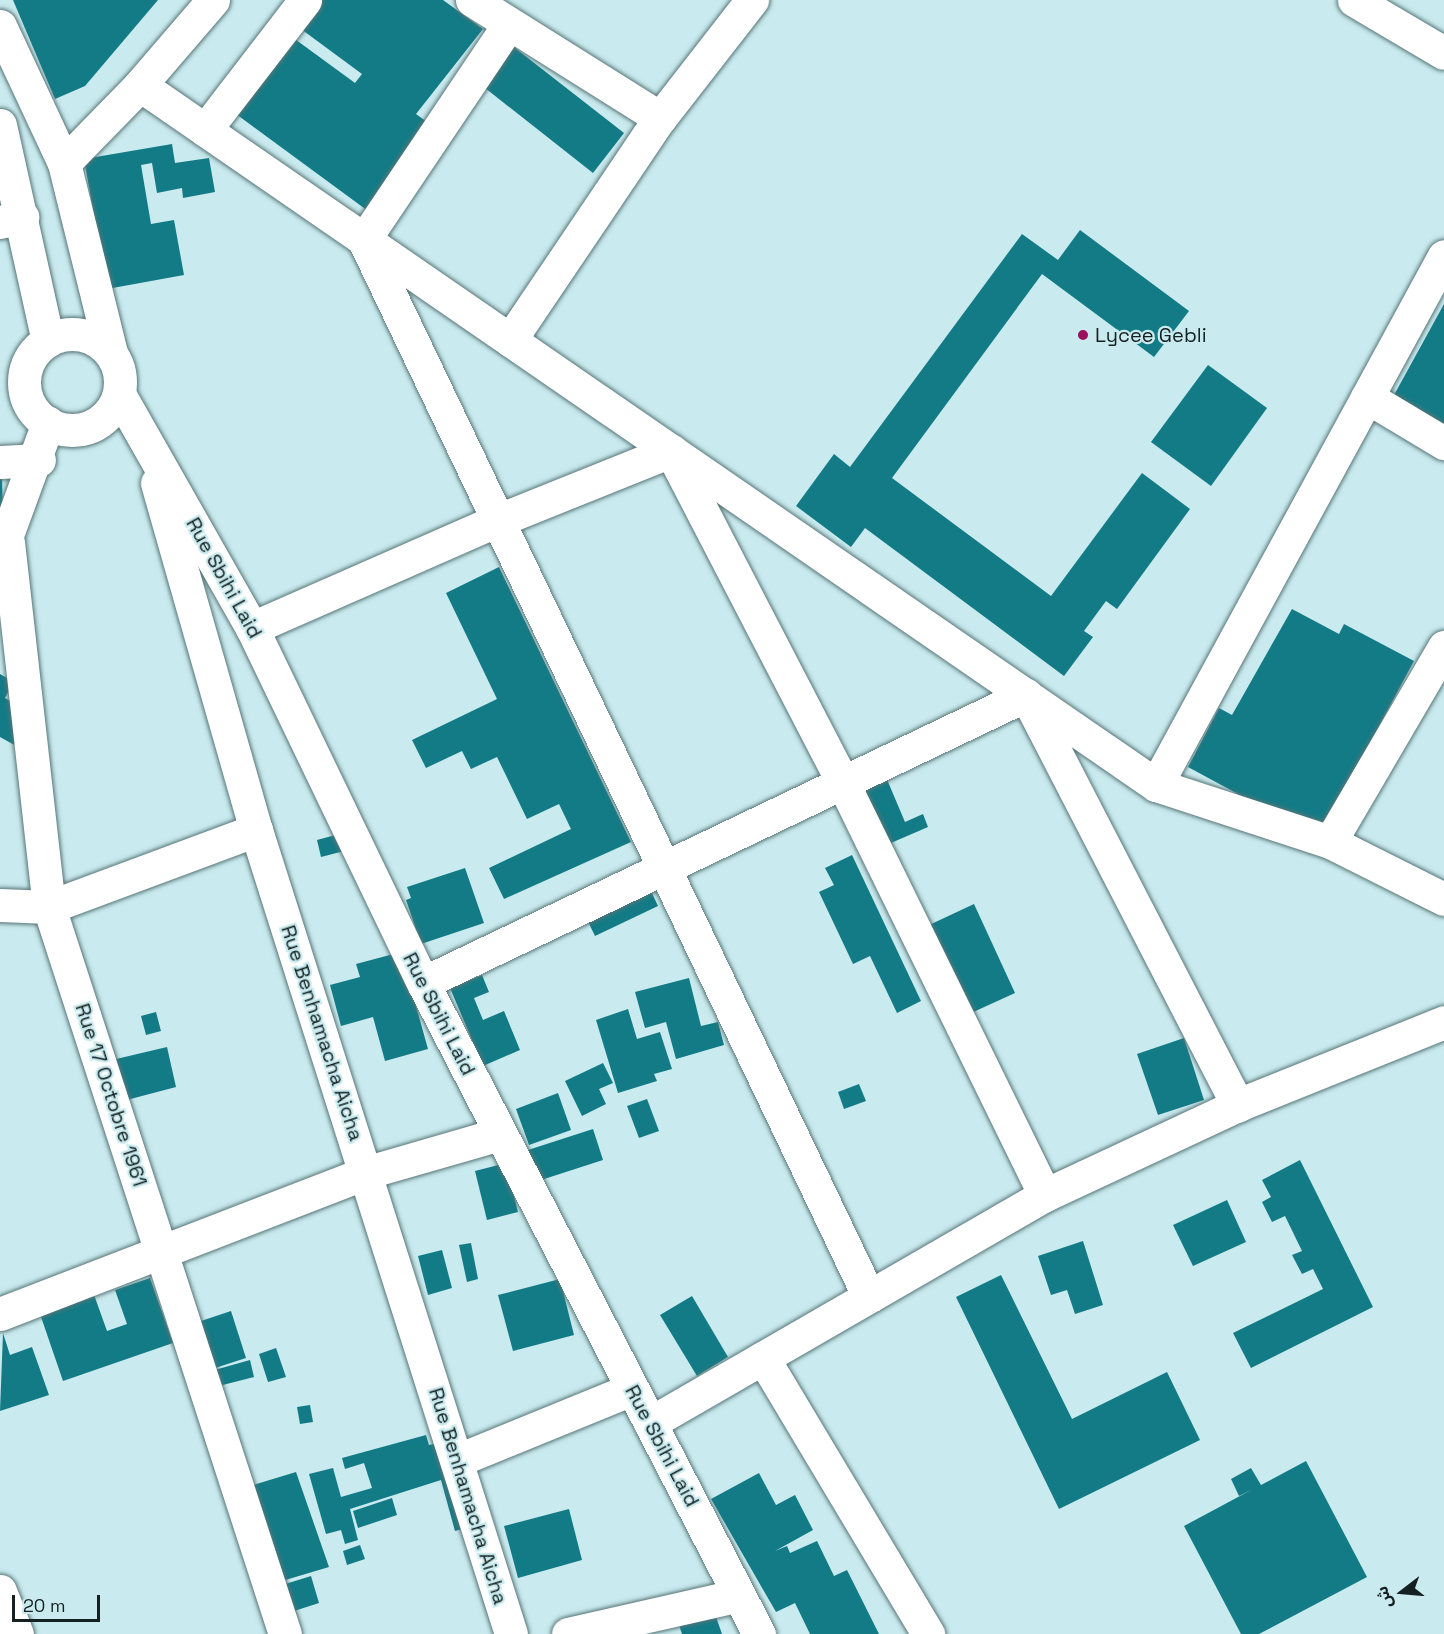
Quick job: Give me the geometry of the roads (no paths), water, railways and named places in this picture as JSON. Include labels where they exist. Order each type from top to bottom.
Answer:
[{"type":"street","points":[[205,130],[305,0]]},
{"type":"street","points":[[472,0],[660,118]]},
{"type":"street","points":[[510,340],[660,118],[752,0]]},
{"type":"street","points":[[1354,0],[1444,53]]},
{"type":"street","points":[[64,163],[140,85],[201,5]]},
{"type":"street","points":[[364,240],[509,24]]},
{"type":"street","points":[[0,26],[64,163],[111,353],[118,366],[119,394],[103,419],[90,426],[76,430],[48,423],[27,398],[25,382],[27,366],[48,341],[75,334],[111,353]]},
{"type":"street","points":[[140,85],[1156,785],[1330,842],[1444,899]]},
{"type":"street","points":[[0,125],[11,220],[48,341]]},
{"type":"street","points":[[364,240],[494,522],[869,1297]]},
{"type":"street","points":[[1156,785],[1444,256]]},
{"type":"street","name":"Rue Sbihi Laid","points":[[119,394],[142,429],[252,628],[423,983],[759,1634]]},
{"type":"street","points":[[1367,397],[1444,442]]},
{"type":"street","points":[[4,548],[39,460],[48,423]]},
{"type":"street","name":"Rue Benhamacha Aicha","points":[[142,429],[256,830],[368,1172],[511,1634]]},
{"type":"street","points":[[252,628],[494,522],[671,451]]},
{"type":"street","points":[[671,451],[842,781],[1045,1195]]},
{"type":"street","points":[[0,462],[39,460]]},
{"type":"street","name":"Rue 17 Octobre 1961","points":[[4,548],[49,907],[285,1634]]},
{"type":"street","points":[[1330,842],[1444,647]]},
{"type":"street","points":[[423,983],[1026,695]]},
{"type":"street","points":[[1026,695],[1238,1105]]},
{"type":"street","points":[[0,905],[49,907],[256,830]]},
{"type":"street","points":[[650,1423],[1045,1195],[1238,1105],[1444,1022]]},
{"type":"street","points":[[0,1314],[161,1247],[368,1172],[500,1134]]},
{"type":"street","points":[[763,1358],[928,1634]]},
{"type":"street","points":[[458,1460],[632,1389]]},
{"type":"street","points":[[0,1591],[17,1634]]},
{"type":"street","points":[[568,1634],[739,1595]]},
{"type":"place","name":"Lycee Gebli","points":[[1083,335]]}]
